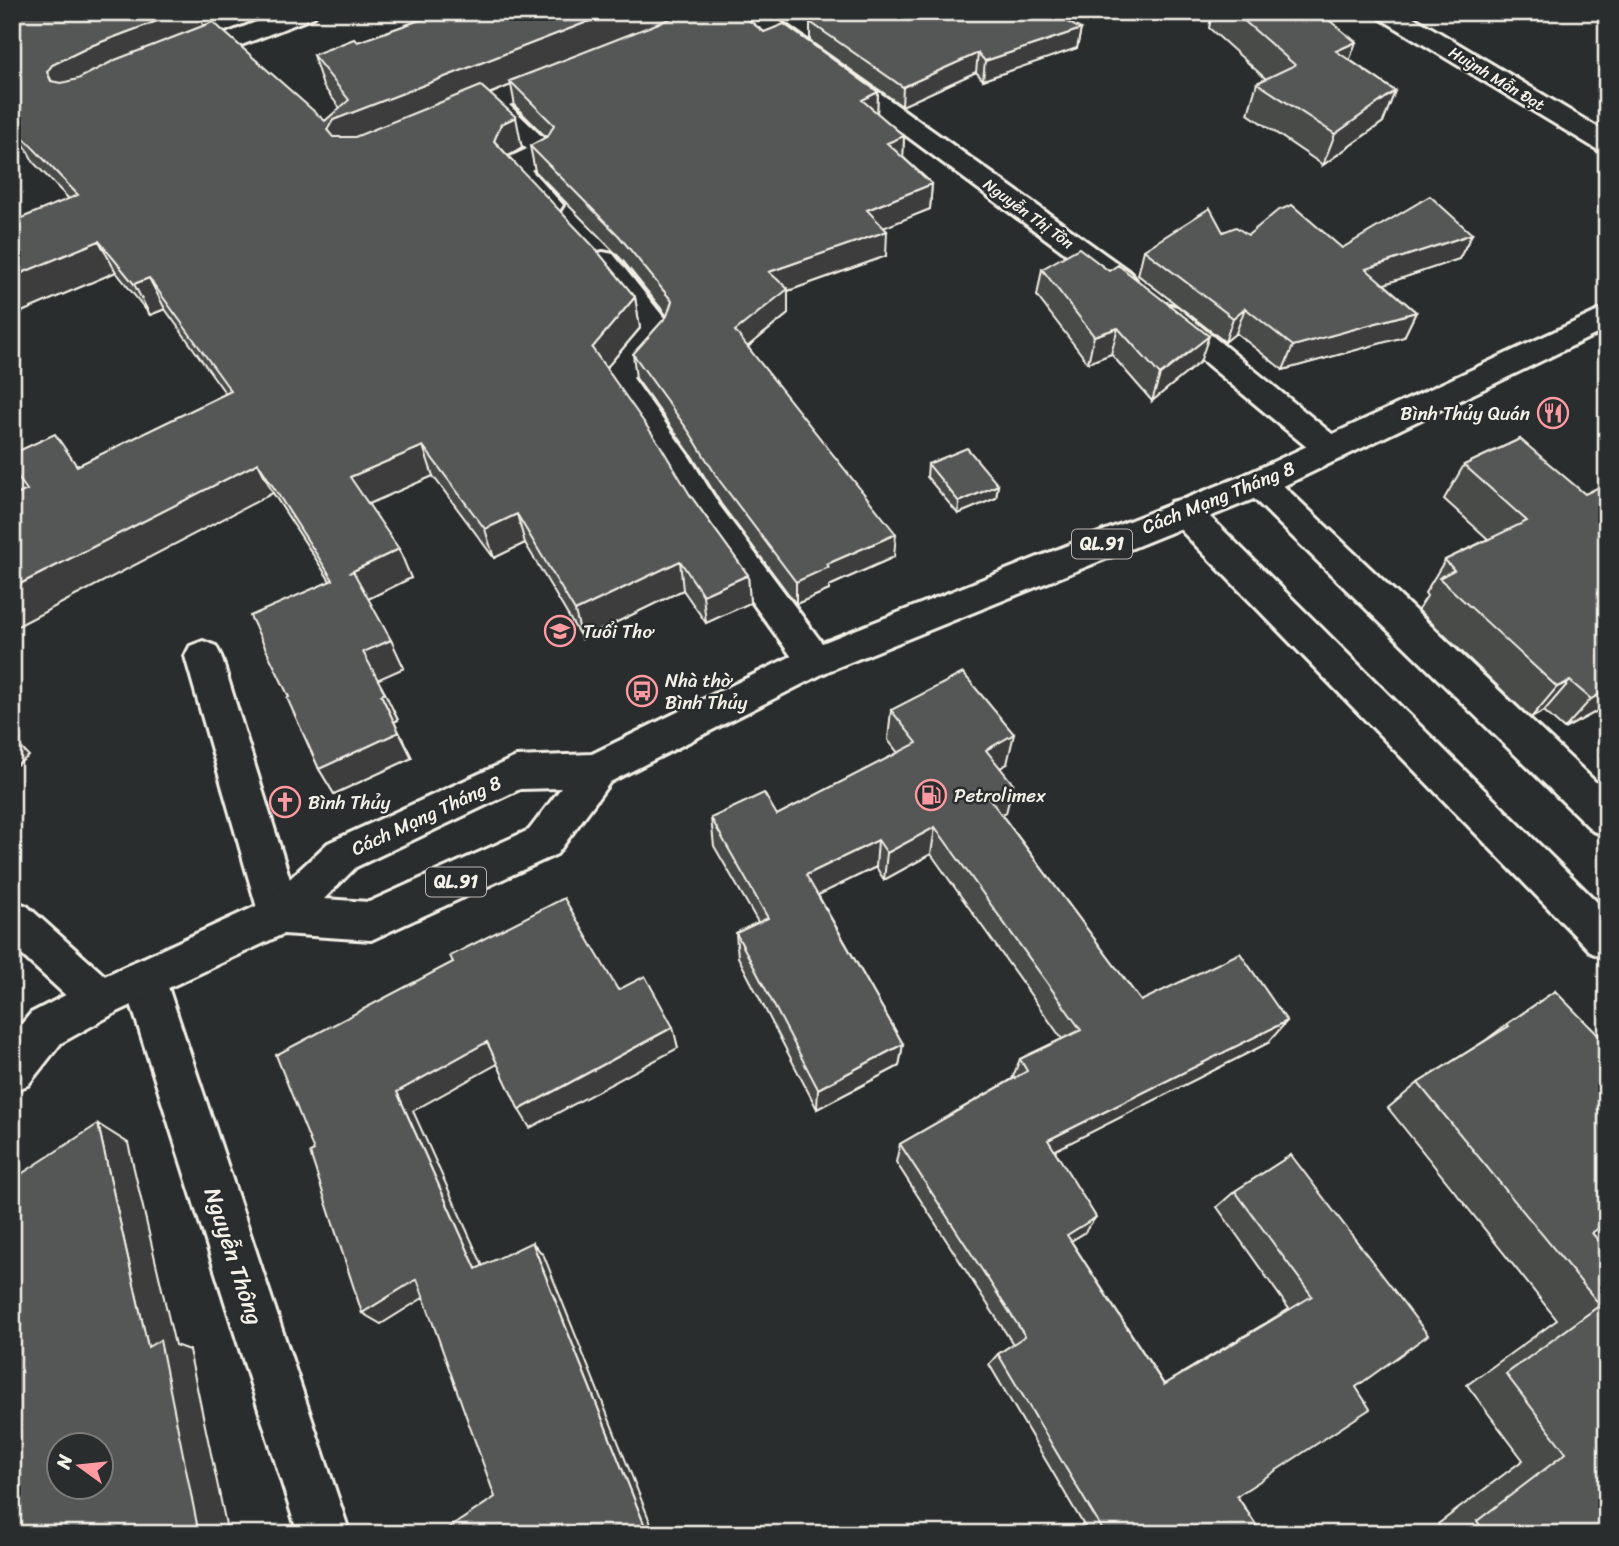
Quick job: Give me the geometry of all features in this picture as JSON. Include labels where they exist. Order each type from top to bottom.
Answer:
[{"type":"main road","points":[[168,65],[305,12]]},
{"type":"main road","name":"Nguyễn Thị Tồn","points":[[751,12],[800,33],[1142,296],[1331,450]]},
{"type":"main road","name":"Huỳnh Mẫn Đạt","points":[[1387,12],[1607,144]]},
{"type":"main road","points":[[588,64],[479,108],[515,122],[543,150],[520,163],[517,171],[573,230],[658,329],[616,377],[707,513],[815,661]]},
{"type":"main road","name":"Cách Mạng Tháng 8","points":[[12,1070],[29,1028],[100,999],[280,915],[342,855],[516,773],[596,771],[815,661],[1183,511],[1259,483],[1607,317]]},
{"type":"main road","points":[[1259,483],[1607,819]]},
{"type":"main road","points":[[1183,511],[1607,940]]},
{"type":"main road","points":[[203,656],[280,915]]},
{"type":"main road","name":"Cách Mạng Tháng 8","points":[[280,915],[371,921],[543,842],[596,771]]},
{"type":"main road","points":[[12,919],[100,999]]},
{"type":"main road","name":"Nguyễn Thông","points":[[144,978],[324,1534]]},
{"type":"building","points":[[12,12],[181,12],[93,45],[52,65],[47,72],[51,81],[61,83],[78,79],[115,60],[213,22],[325,121],[349,100],[313,55],[354,39],[358,42],[443,12],[613,12],[333,120],[327,130],[333,137],[355,137],[481,86],[516,117],[501,124],[494,141],[594,247],[635,297],[592,348],[660,445],[690,495],[748,575],[703,595],[680,561],[575,611],[517,514],[485,529],[423,446],[350,477],[399,549],[353,571],[391,640],[363,652],[385,693],[381,695],[399,732],[319,769],[287,698],[289,697],[250,616],[333,580],[258,463],[12,588],[12,497],[27,490],[12,469],[12,454],[55,434],[77,466],[231,391],[149,278],[134,284],[99,241],[12,277],[12,222],[78,195],[17,131],[22,129],[12,117]]},
{"type":"building","points":[[687,12],[738,12],[764,32],[784,24],[878,92],[862,100],[904,136],[887,143],[932,184],[867,210],[887,231],[769,272],[788,289],[735,331],[896,534],[827,564],[829,567],[796,582],[719,480],[690,433],[633,354],[667,316],[672,301],[619,236],[530,146],[548,136],[554,125],[510,81]]},
{"type":"building","points":[[833,12],[1048,12],[1081,29],[985,61],[978,53],[903,87],[810,22]]},
{"type":"building","points":[[1234,12],[1319,12],[1356,42],[1336,51],[1395,91],[1335,134],[1257,83],[1295,65]]},
{"type":"building","points":[[1430,196],[1472,234],[1366,269],[1416,312],[1293,346],[1245,308],[1233,318],[1144,250],[1210,208],[1223,232],[1236,227],[1248,235],[1277,211],[1292,205],[1342,248]]},
{"type":"building","points":[[1079,248],[1109,271],[1118,265],[1209,336],[1160,375],[1118,328],[1094,336],[1042,269]]},
{"type":"building","points":[[1520,439],[1585,494],[1607,483],[1607,690],[1591,699],[1570,681],[1557,687],[1439,578],[1454,570],[1445,560],[1527,521],[1464,465]]},
{"type":"building","points":[[967,448],[998,485],[959,502],[928,464]]},
{"type":"building","points":[[963,673],[1014,734],[986,750],[1013,784],[989,798],[1141,1001],[1240,953],[1287,1021],[1048,1140],[1096,1217],[1067,1235],[1164,1385],[1312,1296],[1235,1191],[1291,1155],[1428,1335],[1356,1387],[1370,1409],[1237,1496],[1262,1534],[1105,1534],[998,1354],[1025,1336],[900,1144],[1027,1071],[1020,1059],[1081,1030],[935,827],[887,853],[878,840],[806,875],[903,1044],[818,1089],[736,933],[768,918],[711,818],[764,793],[777,815],[917,743],[891,710]]},
{"type":"building","points":[[564,898],[618,990],[645,976],[673,1027],[519,1110],[487,1042],[397,1092],[476,1269],[532,1242],[648,1534],[440,1534],[495,1497],[417,1279],[362,1313],[310,1153],[314,1151],[276,1055],[453,962],[450,956]]},
{"type":"building","points":[[1555,991],[1607,1044],[1607,1222],[1592,1233],[1607,1251],[1607,1534],[1486,1534],[1477,1521],[1566,1453],[1506,1374],[1600,1305],[1418,1083],[1509,1026],[1507,1024]]},
{"type":"building","points":[[98,1124],[148,1347],[160,1340],[199,1534],[12,1534],[12,1180]]},
{"type":"place","name":"Bình Thủy Quán","points":[[1553,413]]},
{"type":"place","name":"Tuổi Thơ","points":[[560,631]]},
{"type":"place","name":"Nhà thờ Bình Thủy","points":[[642,691]]},
{"type":"place","name":"Petrolimex","points":[[931,795]]},
{"type":"place","name":"Bình Thủy","points":[[285,802]]}]
